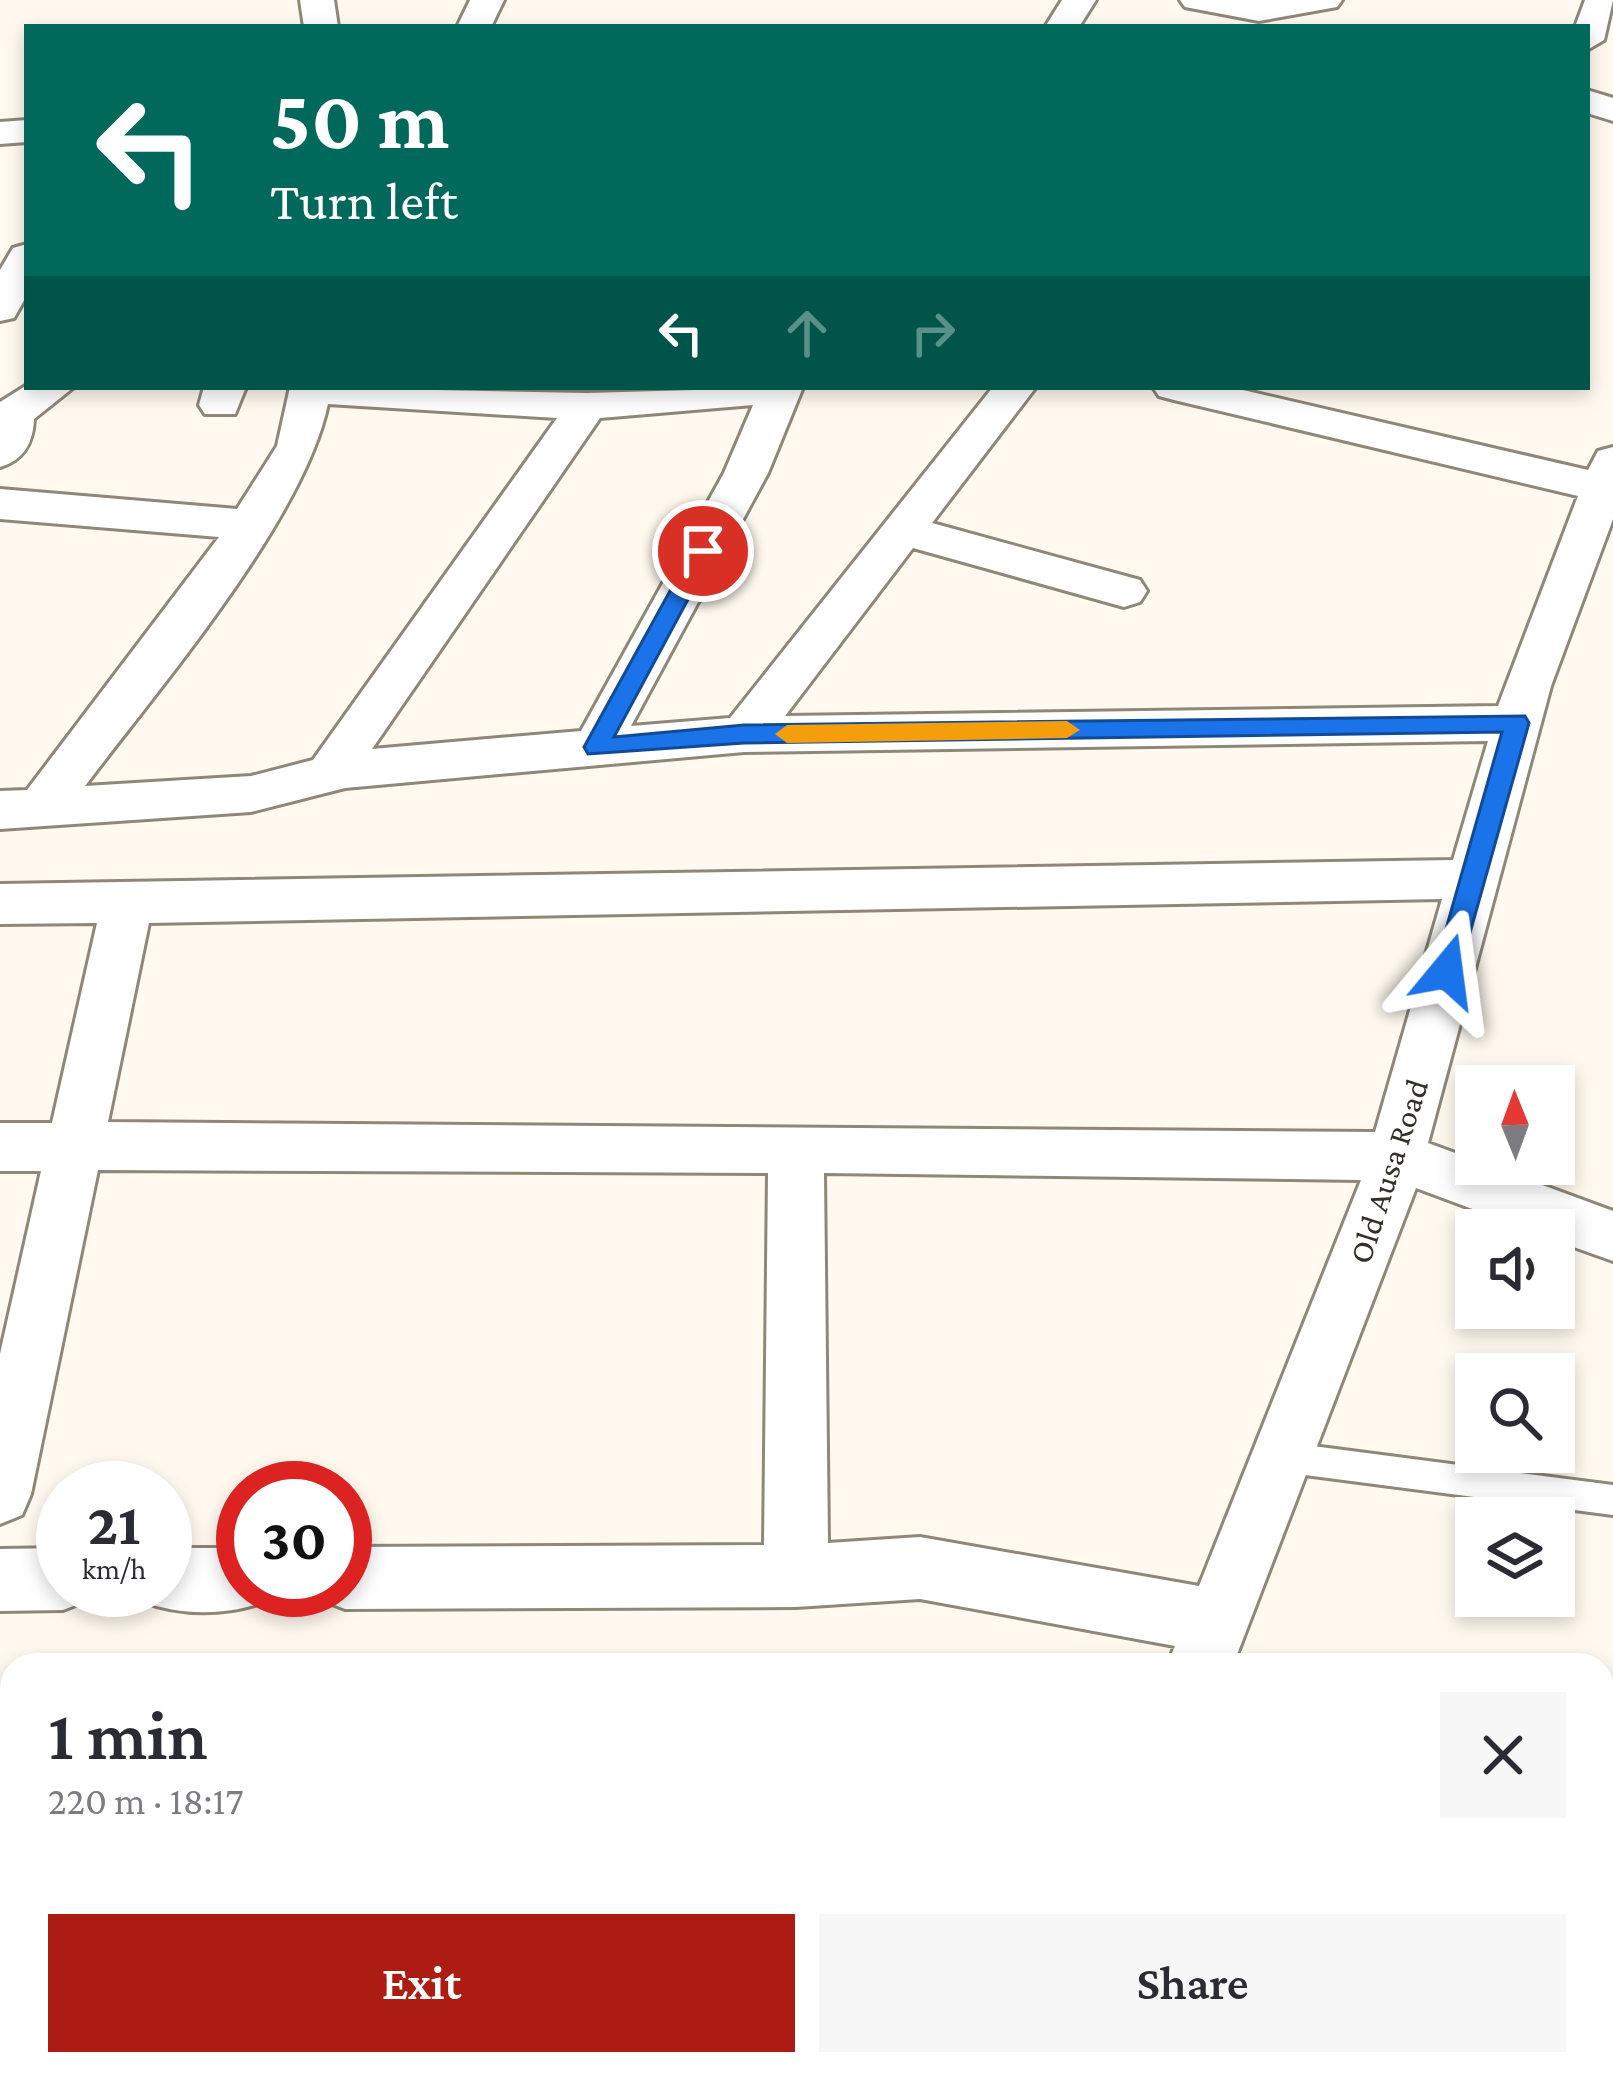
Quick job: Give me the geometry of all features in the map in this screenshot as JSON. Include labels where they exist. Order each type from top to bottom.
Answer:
[{"type":"street","points":[[1197,0],[1257,5],[1325,0]]},
{"type":"street","points":[[1590,32],[1602,0]]},
{"type":"street","points":[[0,313],[24,262]]},
{"type":"street","points":[[4,427],[49,390]]},
{"type":"street","points":[[19,810],[210,588],[298,446],[310,390]]},
{"type":"street","points":[[341,390],[587,406],[760,390]]},
{"type":"street","points":[[596,747],[746,473],[781,390]]},
{"type":"street","points":[[744,734],[1014,390]]},
{"type":"street","points":[[1189,390],[1609,475]]},
{"type":"street","points":[[330,773],[587,406]]},
{"type":"street","name":"Old Ausa Road","points":[[1208,1643],[1379,1214],[1517,723],[1609,475]]},
{"type":"street","points":[[0,504],[247,525]]},
{"type":"street","points":[[903,530],[1124,591]]},
{"type":"street","points":[[19,810],[251,794],[330,773],[744,734],[1517,723]]},
{"type":"street","points":[[0,904],[1473,879]]},
{"type":"street","points":[[0,1494],[70,1147],[127,904]]},
{"type":"street","points":[[0,1147],[1396,1156],[1613,1235]]},
{"type":"street","points":[[796,1149],[796,1576]]},
{"type":"street","points":[[372,1578],[796,1576],[920,1568],[1208,1643]]},
{"type":"street","points":[[0,1580],[36,1580]]},
{"type":"lane","points":[[1282,1456],[1613,1500]]},
{"type":"slow traffic","points":[[787,734],[1067,730]]},
{"type":"route","points":[[703,551],[596,747],[744,734],[1517,723],[1447,971]]}]
